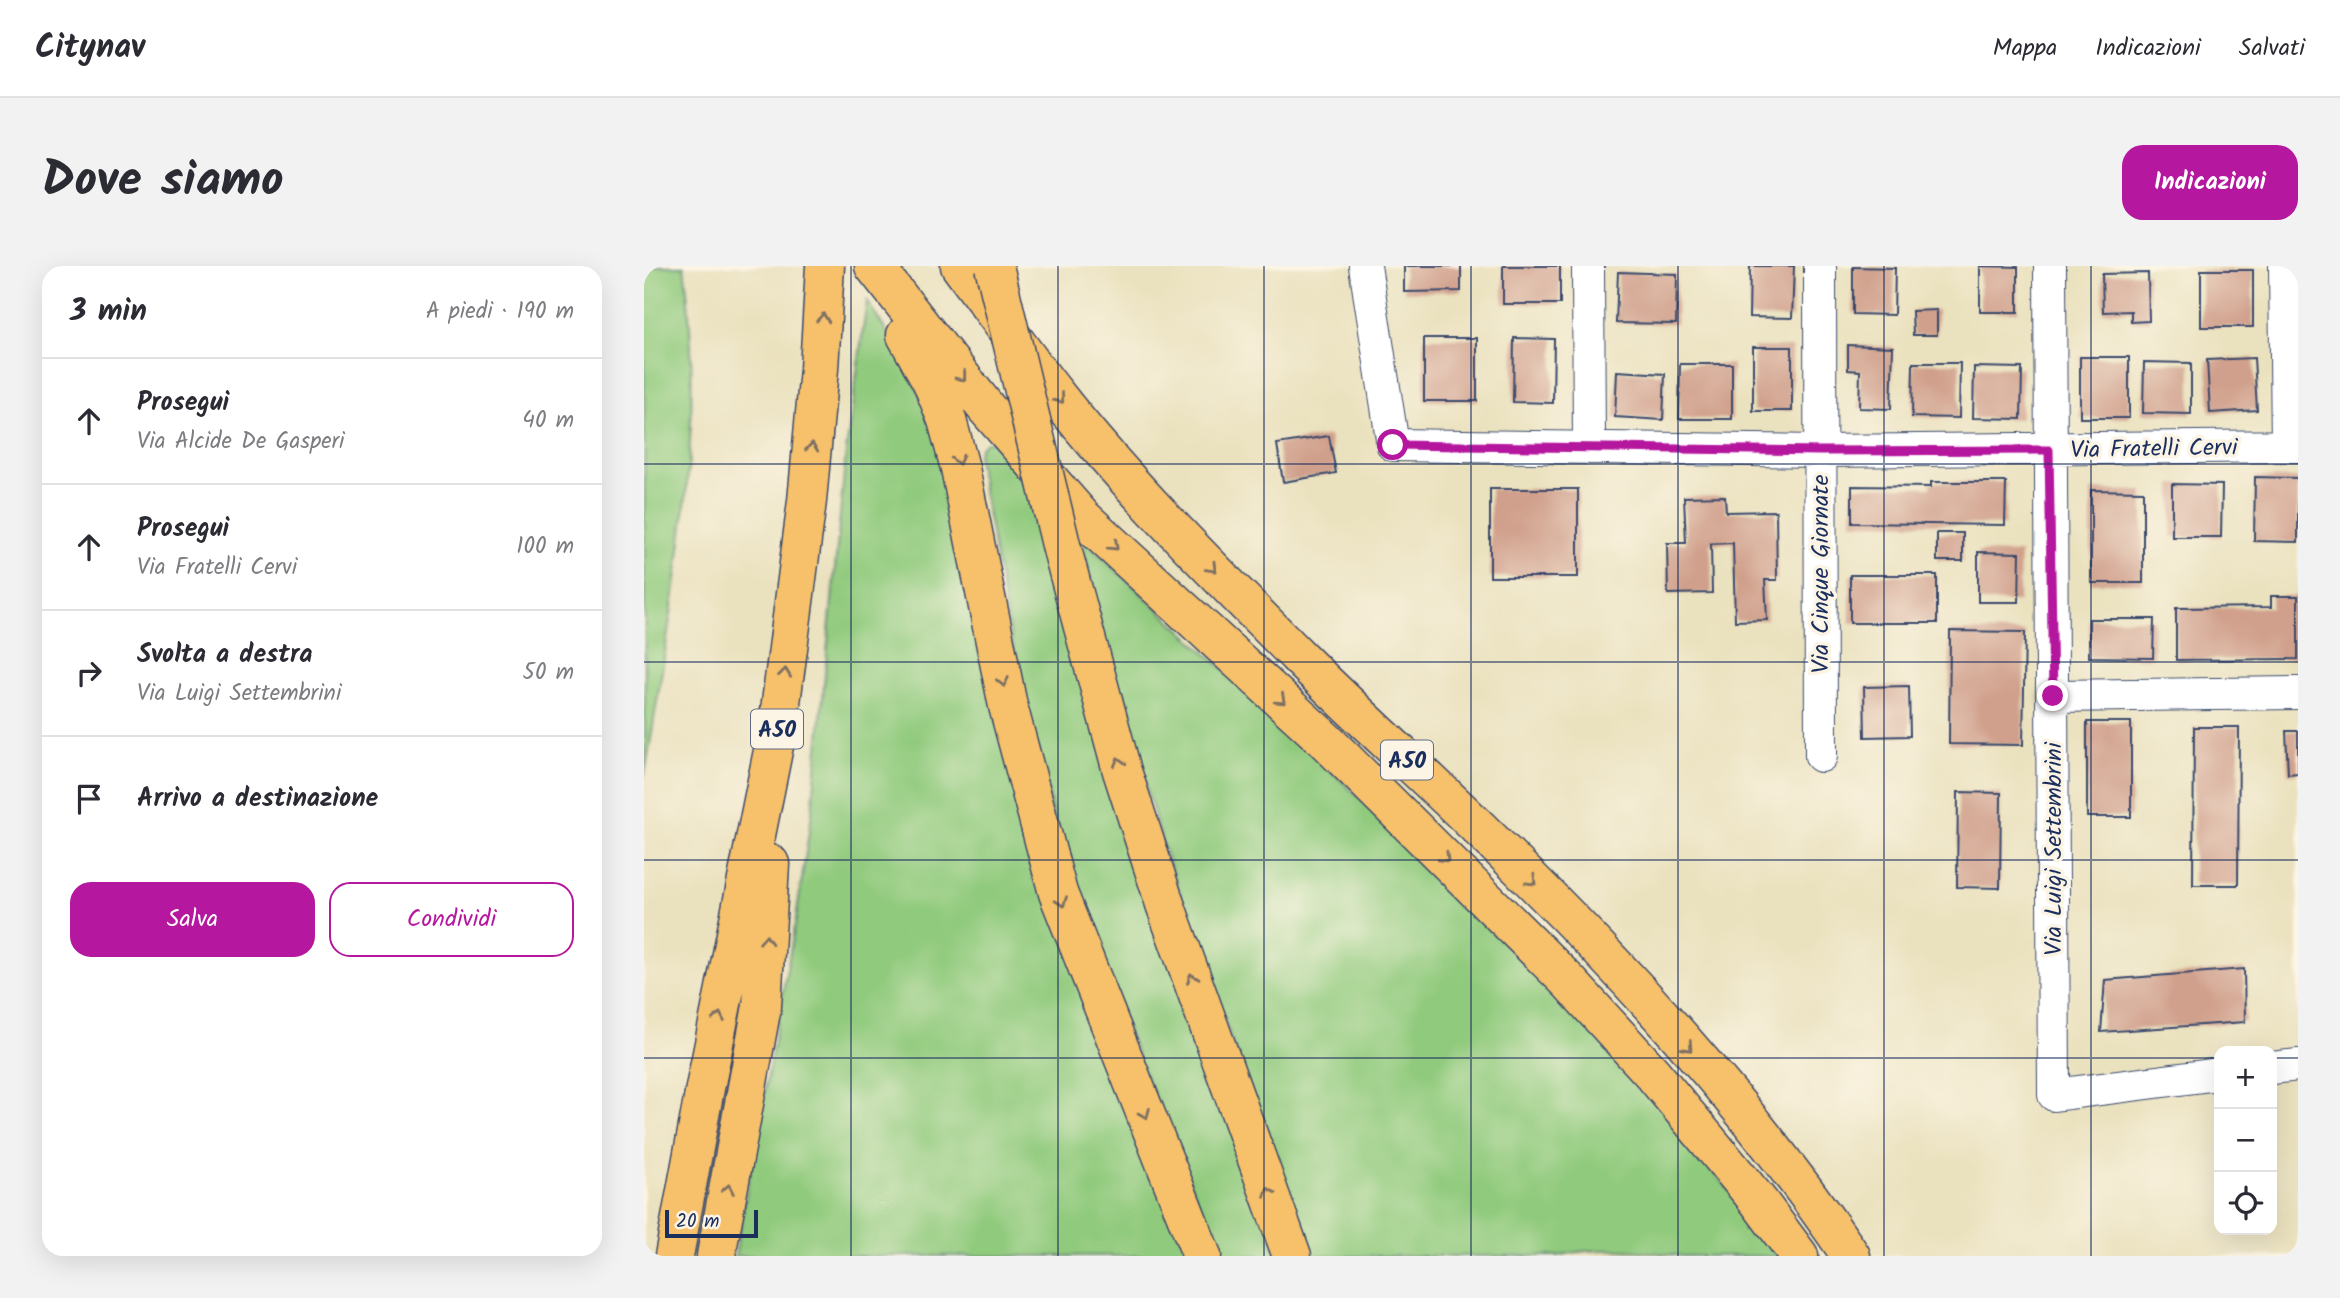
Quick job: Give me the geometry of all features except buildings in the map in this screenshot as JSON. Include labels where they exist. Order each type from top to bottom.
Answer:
[{"type":"highway","name":"A50","points":[[674,1256],[778,726],[807,501],[825,266]]},
{"type":"highway","points":[[866,266],[932,382],[947,420],[960,468],[1008,706],[1058,892],[1202,1256]]},
{"type":"highway","points":[[874,266],[987,409],[1082,517],[1325,740],[1569,982],[1653,1074],[1759,1202],[1799,1256]]},
{"type":"highway","name":"A50","points":[[960,266],[1057,397],[1198,554],[1301,659],[1488,837],[1634,987],[1703,1063],[1767,1142],[1851,1256]]},
{"type":"highway","points":[[994,266],[1062,549],[1118,759],[1165,904],[1292,1256]]},
{"type":"highway","points":[[716,1256],[762,1006],[778,726]]},
{"type":"street","name":"Via Fratelli Cervi","points":[[1365,266],[1393,445],[1820,451],[2292,446]]},
{"type":"street","points":[[1588,266],[1589,448]]},
{"type":"street","name":"Via Cinque Giornate","points":[[1820,266],[1821,756]]},
{"type":"street","name":"Via Luigi Settembrini","points":[[2050,266],[2054,1095],[2214,1075]]},
{"type":"street","points":[[2285,266],[2292,446]]},
{"type":"street","points":[[2053,696],[2298,693]]},
{"type":"street","points":[[2277,1067],[2298,1065]]},
{"type":"green space","points":[[644,266],[684,266],[692,394],[683,522],[645,776]]},
{"type":"green space","points":[[867,301],[901,354],[930,416],[1190,1256],[735,1256],[796,919],[812,812],[846,452]]},
{"type":"green space","points":[[986,442],[994,442],[1030,492],[1277,1256],[1222,1256],[1149,1084],[1104,967],[1064,849],[1026,706],[977,456],[980,447]]},
{"type":"green space","points":[[1082,539],[1447,881],[1635,1074],[1782,1256],[1683,1256],[1605,1250],[1558,1256],[1308,1256],[1164,848],[1101,632]]},
{"type":"route","points":[[1393,445],[1820,451],[2049,450],[2053,696]]}]
